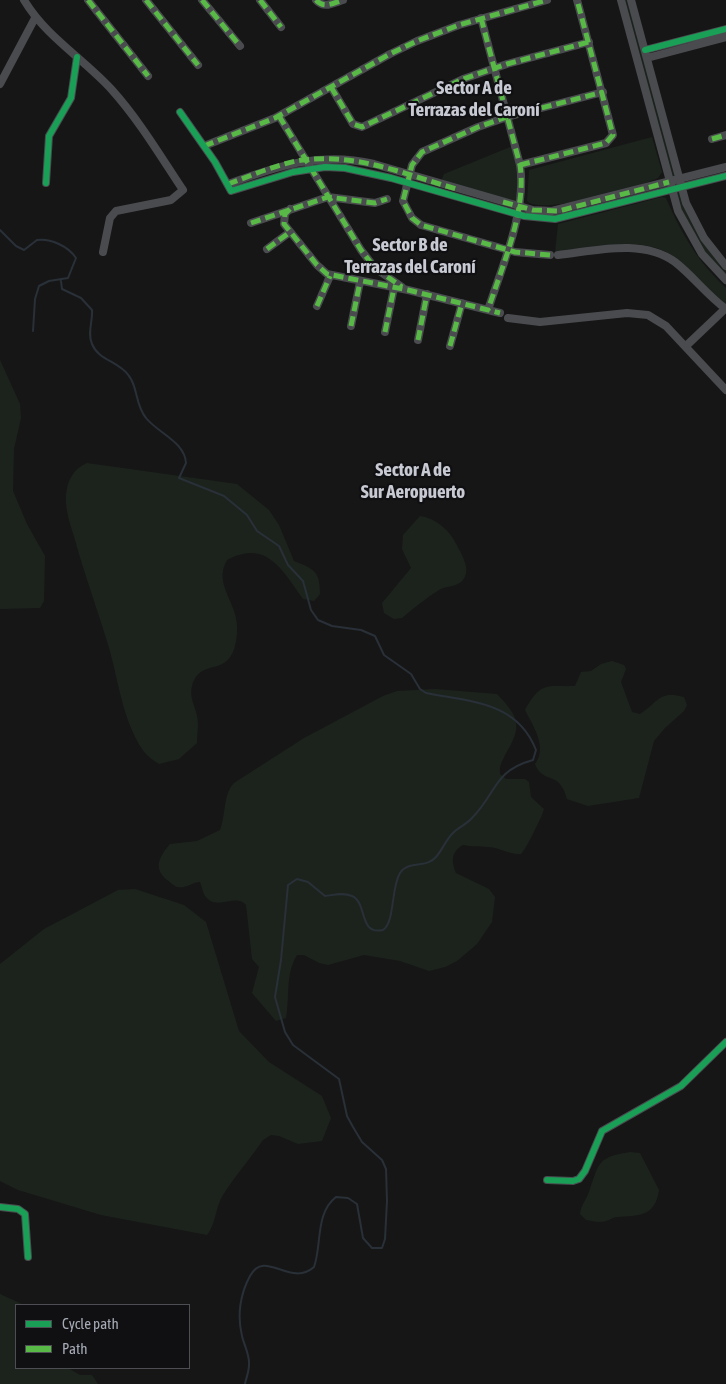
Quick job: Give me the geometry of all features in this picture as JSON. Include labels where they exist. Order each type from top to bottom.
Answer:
[{"type":"street","points":[[24,0],[35,18],[114,92],[183,190],[171,200],[116,211],[110,218],[103,252]]},
{"type":"street","points":[[88,0],[148,76]]},
{"type":"street","points":[[146,0],[198,65]]},
{"type":"street","points":[[202,0],[240,46]]},
{"type":"street","points":[[260,0],[281,27]]},
{"type":"street","points":[[316,0],[321,4],[327,5],[343,0]]},
{"type":"street","points":[[204,146],[249,130],[279,116],[404,47],[481,18],[547,0]]},
{"type":"street","points":[[520,165],[611,140],[613,130],[577,0]]},
{"type":"street","points":[[621,0],[671,185],[686,229],[702,254],[726,280]]},
{"type":"street","points":[[632,0],[680,183],[697,227],[726,266]]},
{"type":"street","points":[[0,84],[35,18]]},
{"type":"street","points":[[481,18],[520,165],[522,187],[518,211],[488,310]]},
{"type":"street","points":[[646,54],[726,29]]},
{"type":"street","points":[[646,54],[726,37]]},
{"type":"street","points":[[331,86],[353,124],[362,127],[427,94],[494,68],[589,42]]},
{"type":"street","points":[[46,184],[49,136],[71,98],[77,57]]},
{"type":"street","points":[[602,92],[507,117],[478,127],[422,152],[415,160],[409,175],[403,201],[407,211],[417,223],[436,231],[507,250],[525,254],[554,255],[626,248],[651,250],[673,261],[726,309],[686,346]]},
{"type":"street","points":[[180,112],[230,188]]},
{"type":"street","points":[[279,116],[368,260],[383,275],[408,290]]},
{"type":"street","points":[[712,139],[726,135]]},
{"type":"street","points":[[230,188],[275,167],[306,160],[359,161],[409,175],[518,211]]},
{"type":"street","points":[[680,183],[726,167]]},
{"type":"street","points":[[230,188],[312,168],[352,169],[518,211],[559,211],[680,183],[726,176]]},
{"type":"street","points":[[251,223],[328,197],[374,204],[387,199]]},
{"type":"street","points":[[290,209],[285,214],[283,221],[317,265],[330,276],[427,294],[504,315],[540,322],[642,314],[660,321],[686,346],[726,390]]},
{"type":"street","points":[[267,249],[290,232]]},
{"type":"street","points":[[317,306],[330,276]]},
{"type":"street","points":[[351,326],[360,282]]},
{"type":"street","points":[[385,332],[394,288]]},
{"type":"street","points":[[418,340],[427,294]]},
{"type":"street","points":[[450,346],[462,303]]},
{"type":"street","points":[[547,1180],[573,1181],[579,1179],[585,1171],[602,1131],[680,1086],[726,1042]]},
{"type":"street","points":[[0,1206],[18,1209],[25,1214],[28,1257]]},
{"type":"shaded area","points":[[621,0],[631,0],[679,179],[669,182]]},
{"type":"shaded area","points":[[652,137],[662,172],[658,178],[631,188],[570,203],[536,205],[527,201],[529,170]]},
{"type":"shaded area","points":[[515,145],[519,207],[440,184],[444,174]]},
{"type":"shaded area","points":[[681,187],[686,203],[726,266],[726,280],[702,254],[672,189]]},
{"type":"shaded area","points":[[662,197],[666,198],[684,235],[699,257],[726,288],[726,304],[679,260],[658,249],[644,245],[629,244],[599,246],[555,253],[558,224]]},
{"type":"shaded area","points":[[0,360],[20,404],[21,418],[14,449],[13,491],[27,524],[45,556],[44,601],[40,608],[0,609]]},
{"type":"shaded area","points":[[87,463],[237,484],[269,510],[279,525],[294,561],[311,569],[319,580],[320,594],[314,601],[303,599],[280,568],[263,555],[253,553],[241,554],[227,560],[223,569],[223,578],[224,587],[237,622],[234,648],[230,658],[223,663],[202,671],[196,677],[191,694],[198,719],[197,743],[179,759],[159,764],[148,756],[140,746],[128,720],[110,652],[66,507],[69,481],[74,472]]},
{"type":"shaded area","points":[[420,516],[435,521],[451,536],[465,561],[465,578],[459,584],[439,590],[402,618],[394,619],[384,613],[382,603],[411,568],[402,549],[403,535]]},
{"type":"shaded area","points":[[612,661],[624,665],[626,669],[621,682],[632,712],[640,714],[659,698],[669,695],[684,697],[687,705],[684,711],[654,741],[639,798],[588,806],[567,799],[560,784],[538,770],[535,764],[539,757],[540,744],[525,710],[540,690],[551,686],[575,686],[581,672],[591,671],[601,664]]},
{"type":"shaded area","points":[[435,689],[497,694],[510,709],[516,722],[514,736],[501,764],[500,774],[506,779],[525,779],[529,782],[531,797],[544,809],[534,833],[521,854],[491,847],[463,845],[454,854],[453,865],[456,873],[489,889],[495,897],[492,922],[477,944],[457,961],[445,967],[429,971],[400,961],[364,955],[328,965],[319,963],[304,955],[297,955],[289,978],[286,1018],[276,1021],[252,993],[259,967],[252,959],[246,905],[237,901],[221,903],[210,901],[205,896],[200,882],[183,887],[176,886],[167,880],[160,871],[159,862],[163,853],[170,844],[197,841],[220,830],[226,799],[234,783],[304,738],[383,696],[397,691]]},
{"type":"shaded area","points":[[135,889],[184,905],[206,922],[239,1031],[269,1062],[322,1096],[331,1118],[322,1141],[298,1144],[279,1136],[271,1135],[263,1140],[223,1195],[207,1235],[101,1215],[18,1190],[0,1181],[0,964],[44,929],[118,890]]},
{"type":"shaded area","points":[[630,1152],[640,1153],[659,1190],[654,1206],[638,1215],[616,1217],[601,1222],[586,1220],[580,1214],[582,1205],[601,1163],[611,1156]]},
{"type":"shaded area","points":[[0,1294],[22,1304],[15,1304],[15,1369],[70,1369],[80,1375],[92,1375],[98,1384],[0,1384]]},
{"type":"waterway","points":[[0,230],[16,246],[24,250],[37,240],[47,240],[64,247],[76,258],[68,278],[49,281],[39,286],[35,299],[33,331]]},
{"type":"waterway","points":[[61,281],[62,289],[81,298],[92,310],[90,336],[95,350],[125,371],[132,380],[142,413],[181,449],[186,463],[179,478],[224,496],[247,515],[257,531],[279,546],[288,565],[303,581],[311,610],[318,620],[332,626],[361,630],[375,636],[384,655],[411,674],[420,689],[426,693],[490,706],[504,713],[517,722],[528,734],[536,750],[533,760],[510,770],[503,777],[480,809],[470,820],[451,835],[432,861],[403,869],[397,879],[389,920],[383,930],[370,928],[366,923],[360,905],[352,896],[342,894],[325,896],[308,882],[297,879],[288,885],[281,960],[275,997],[285,1032],[293,1045],[339,1079],[347,1116],[362,1142],[382,1160],[386,1169],[385,1239],[382,1248],[372,1248],[363,1238],[357,1204],[348,1198],[336,1197],[329,1204],[322,1220],[314,1267],[305,1272],[296,1273],[271,1266],[256,1268],[250,1276],[240,1305],[240,1328],[249,1361],[249,1370],[245,1384]]},
{"type":"marked path","points":[[88,0],[148,76]]},
{"type":"marked path","points":[[146,0],[198,65]]},
{"type":"marked path","points":[[202,0],[240,46]]},
{"type":"marked path","points":[[260,0],[281,27]]},
{"type":"marked path","points":[[316,0],[325,5],[343,0]]},
{"type":"marked path","points":[[204,146],[275,118],[417,41],[459,25],[547,0]]},
{"type":"marked path","points":[[520,165],[606,143],[613,135],[577,0]]},
{"type":"marked path","points":[[481,18],[520,165],[521,183],[517,219],[488,310]]},
{"type":"marked path","points":[[331,87],[353,124],[362,127],[463,79],[507,64],[589,42]]},
{"type":"marked path","points":[[550,255],[515,252],[421,225],[412,218],[403,201],[412,165],[422,152],[478,127],[507,117],[603,92]]},
{"type":"marked path","points":[[279,116],[361,250],[375,268],[402,287]]},
{"type":"marked path","points":[[712,139],[726,135]]},
{"type":"marked path","points":[[228,184],[270,168],[296,161],[338,159],[380,166],[460,190]]},
{"type":"marked path","points":[[503,202],[533,210],[559,211],[669,182]]},
{"type":"marked path","points":[[251,223],[328,197],[375,203],[387,199]]},
{"type":"marked path","points":[[290,209],[285,214],[284,224],[317,265],[327,274],[408,290],[500,313]]},
{"type":"marked path","points":[[267,249],[290,232]]},
{"type":"marked path","points":[[317,306],[330,276]]},
{"type":"marked path","points":[[351,326],[360,282]]},
{"type":"marked path","points":[[385,332],[394,288]]},
{"type":"marked path","points":[[418,340],[427,294]]},
{"type":"marked path","points":[[450,346],[462,303]]},
{"type":"cycle path","points":[[645,50],[726,29]]},
{"type":"cycle path","points":[[46,183],[49,136],[71,98],[77,57]]},
{"type":"cycle path","points":[[180,112],[215,162],[231,191],[293,172],[325,167],[345,168],[391,178],[524,216],[555,219],[726,176]]},
{"type":"cycle path","points":[[547,1180],[573,1181],[579,1179],[585,1171],[602,1131],[681,1086],[726,1042]]},
{"type":"cycle path","points":[[0,1207],[18,1209],[25,1214],[28,1257]]},
{"type":"district","name":"Sector A de Terrazas del Caroní","points":[[474,99]]},
{"type":"district","name":"Sector B de Terrazas del Caroní","points":[[410,256]]},
{"type":"district","name":"Sector A de Sur Aeropuerto","points":[[413,481]]}]
